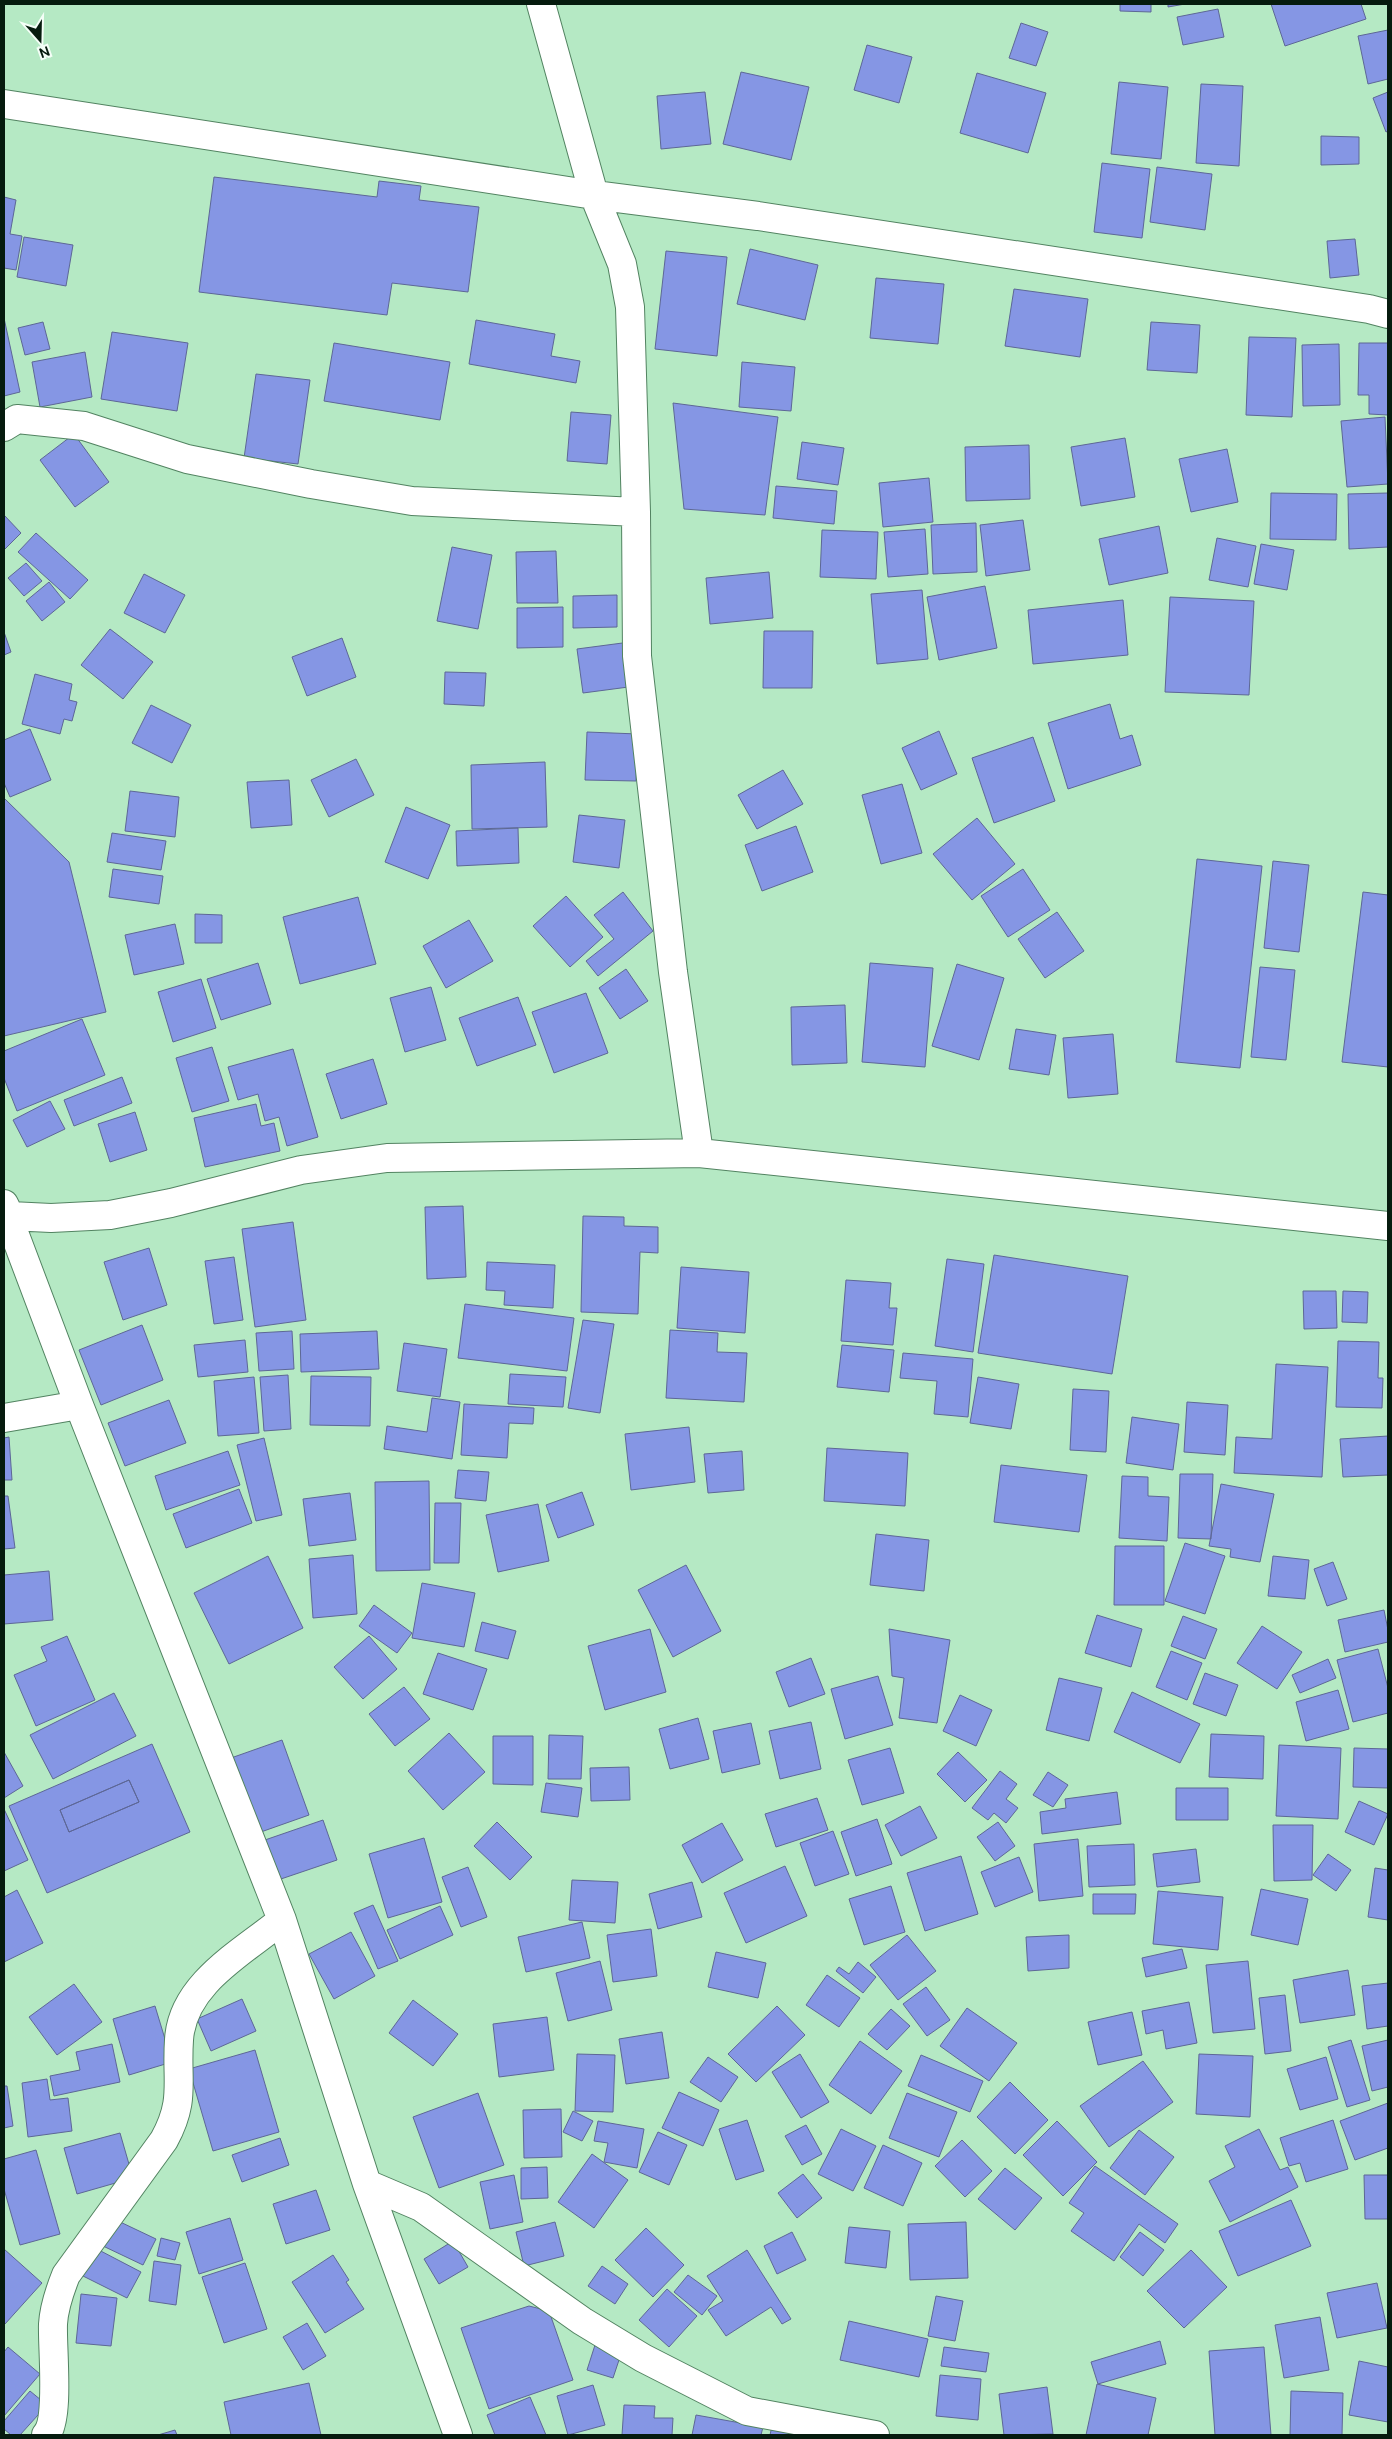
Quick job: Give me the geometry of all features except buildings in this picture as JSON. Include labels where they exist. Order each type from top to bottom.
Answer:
[{"type":"street","points":[[541,4],[594,195],[622,264],[630,307],[636,512],[637,656],[673,972],[699,1153]]},
{"type":"street","points":[[4,104],[594,195],[758,216],[1369,309],[1388,314]]},
{"type":"street","points":[[4,427],[17,419],[84,426],[188,458],[311,484],[412,501],[636,512]]},
{"type":"street","points":[[4,1205],[10,1216],[51,1218],[110,1216],[172,1203],[301,1170],[387,1158],[699,1153],[1388,1226]]},
{"type":"street","points":[[4,1205],[79,1405],[282,1920],[367,2184],[458,2435]]},
{"type":"street","points":[[4,1418],[79,1405]]},
{"type":"street","points":[[46,2435],[51,2430],[53,2414],[53,2322],[58,2296],[66,2275],[164,2140],[174,2122],[179,2102],[179,2039],[186,2011],[196,1993],[214,1975],[282,1920]]},
{"type":"street","points":[[367,2184],[421,2207],[582,2321],[643,2358],[747,2411],[875,2435]]}]
